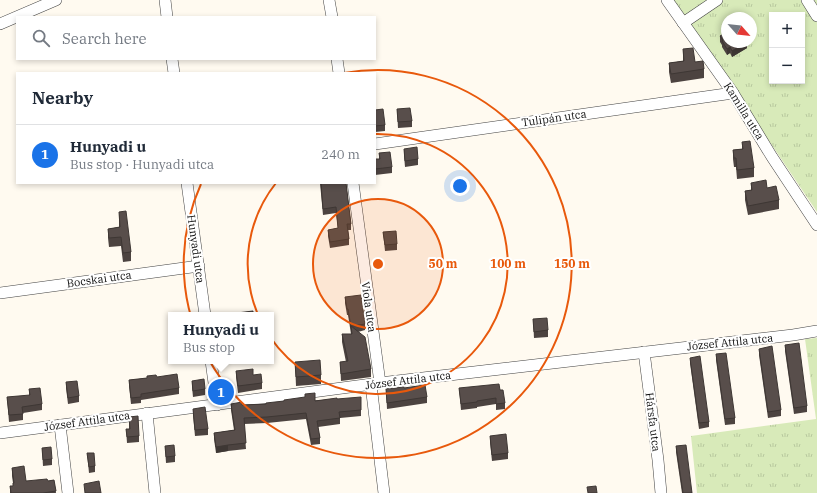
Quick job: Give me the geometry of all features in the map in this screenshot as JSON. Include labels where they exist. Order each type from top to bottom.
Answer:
[{"type":"street","points":[[19,16],[56,0]]},
{"type":"street","points":[[165,0],[167,16]]},
{"type":"street","points":[[329,0],[332,16]]},
{"type":"street","name":"Kamilla utca","points":[[667,0],[733,93],[772,157],[817,225]]},
{"type":"street","points":[[683,23],[717,0]]},
{"type":"street","points":[[807,0],[817,16]]},
{"type":"street","points":[[0,24],[16,17]]},
{"type":"street","points":[[172,60],[174,72]]},
{"type":"street","points":[[337,60],[339,72]]},
{"type":"street","name":"Tulipán utca","points":[[376,144],[733,93]]},
{"type":"street","name":"Hunyadi utca","points":[[187,184],[205,312]]},
{"type":"street","name":"Viola utca","points":[[353,184],[375,384],[384,493]]},
{"type":"street","name":"Bocskai utca","points":[[0,292],[199,266]]},
{"type":"street","name":"József Attila utca","points":[[0,433],[375,384],[817,331]]},
{"type":"street","name":"Hársfa utca","points":[[644,352],[661,493]]},
{"type":"street","points":[[211,364],[217,405]]},
{"type":"street","points":[[147,413],[155,493]]},
{"type":"street","points":[[60,425],[68,493]]},
{"type":"green space","points":[[671,0],[817,0],[817,212],[719,67]]},
{"type":"green space","points":[[817,338],[817,493],[697,493],[691,436],[816,419],[805,339]]},
{"type":"building","points":[[693,48],[695,62],[703,61],[704,69],[671,74],[669,63],[684,61],[683,49]]},
{"type":"building","points":[[410,108],[412,121],[398,122],[397,109]]},
{"type":"building","points":[[383,109],[385,125],[376,126],[376,110]]},
{"type":"building","points":[[750,141],[754,168],[737,170],[736,158],[734,158],[733,150],[743,149],[742,142]]},
{"type":"building","points":[[417,147],[418,159],[405,161],[404,149]]},
{"type":"building","points":[[390,152],[392,167],[376,169],[376,159],[380,159],[379,153]]},
{"type":"building","points":[[766,180],[767,188],[776,186],[779,200],[748,206],[745,191],[752,190],[751,183]]},
{"type":"building","points":[[321,184],[346,184],[351,224],[347,224],[349,239],[330,242],[328,230],[338,228],[336,207],[323,209]]},
{"type":"building","points":[[126,211],[131,252],[123,253],[121,237],[109,238],[108,229],[120,227],[119,212]]},
{"type":"building","points":[[396,231],[397,244],[385,245],[383,232]]},
{"type":"building","points":[[361,295],[365,324],[351,327],[345,297]]},
{"type":"building","points":[[547,318],[548,330],[534,332],[533,319]]},
{"type":"building","points":[[351,326],[365,337],[371,369],[341,374],[340,362],[348,361],[342,334],[352,334]]},
{"type":"building","points":[[799,343],[807,406],[794,408],[785,345]]},
{"type":"building","points":[[772,346],[781,410],[768,412],[759,349]]},
{"type":"building","points":[[726,353],[735,418],[725,419],[716,354]]},
{"type":"building","points":[[700,356],[709,422],[699,423],[690,358]]},
{"type":"building","points":[[320,360],[321,375],[296,377],[295,362]]},
{"type":"building","points":[[253,369],[253,375],[261,374],[262,383],[238,386],[236,371]]},
{"type":"building","points":[[177,374],[179,388],[141,394],[141,397],[131,398],[129,380],[147,378],[147,376],[156,375],[157,377]]},
{"type":"building","points":[[204,379],[205,389],[193,391],[192,381]]},
{"type":"building","points":[[77,381],[79,396],[68,398],[66,382]]},
{"type":"building","points":[[499,384],[500,390],[503,390],[505,403],[496,404],[496,398],[461,404],[459,388]]},
{"type":"building","points":[[425,385],[427,397],[387,403],[386,389]]},
{"type":"building","points":[[40,388],[42,404],[22,407],[23,414],[9,415],[7,397],[30,395],[29,389]]},
{"type":"building","points":[[315,393],[315,401],[361,397],[361,410],[339,412],[340,418],[317,421],[320,438],[311,439],[306,413],[244,418],[246,443],[216,447],[214,433],[235,430],[231,404],[242,402],[242,405],[266,404],[305,397],[305,394]]},
{"type":"building","points":[[205,407],[208,429],[195,430],[193,409]]},
{"type":"building","points":[[138,416],[139,436],[127,437],[126,429],[130,429],[129,417]]},
{"type":"building","points":[[506,434],[508,453],[492,455],[490,436]]},
{"type":"building","points":[[174,445],[175,456],[166,457],[165,446]]},
{"type":"building","points":[[686,445],[692,493],[683,493],[676,446]]},
{"type":"building","points":[[51,447],[52,459],[43,460],[42,448]]},
{"type":"building","points":[[87,453],[94,453],[95,466],[89,467]]},
{"type":"building","points":[[24,466],[26,481],[47,479],[48,481],[54,480],[56,491],[43,493],[11,493],[10,486],[13,486],[14,483],[12,468]]},
{"type":"building","points":[[99,481],[101,493],[85,493],[84,484]]},
{"type":"building","points":[[596,486],[597,493],[588,493],[587,487]]},
{"type":"place","name":"Hunyadi u","points":[[221,392]]}]
